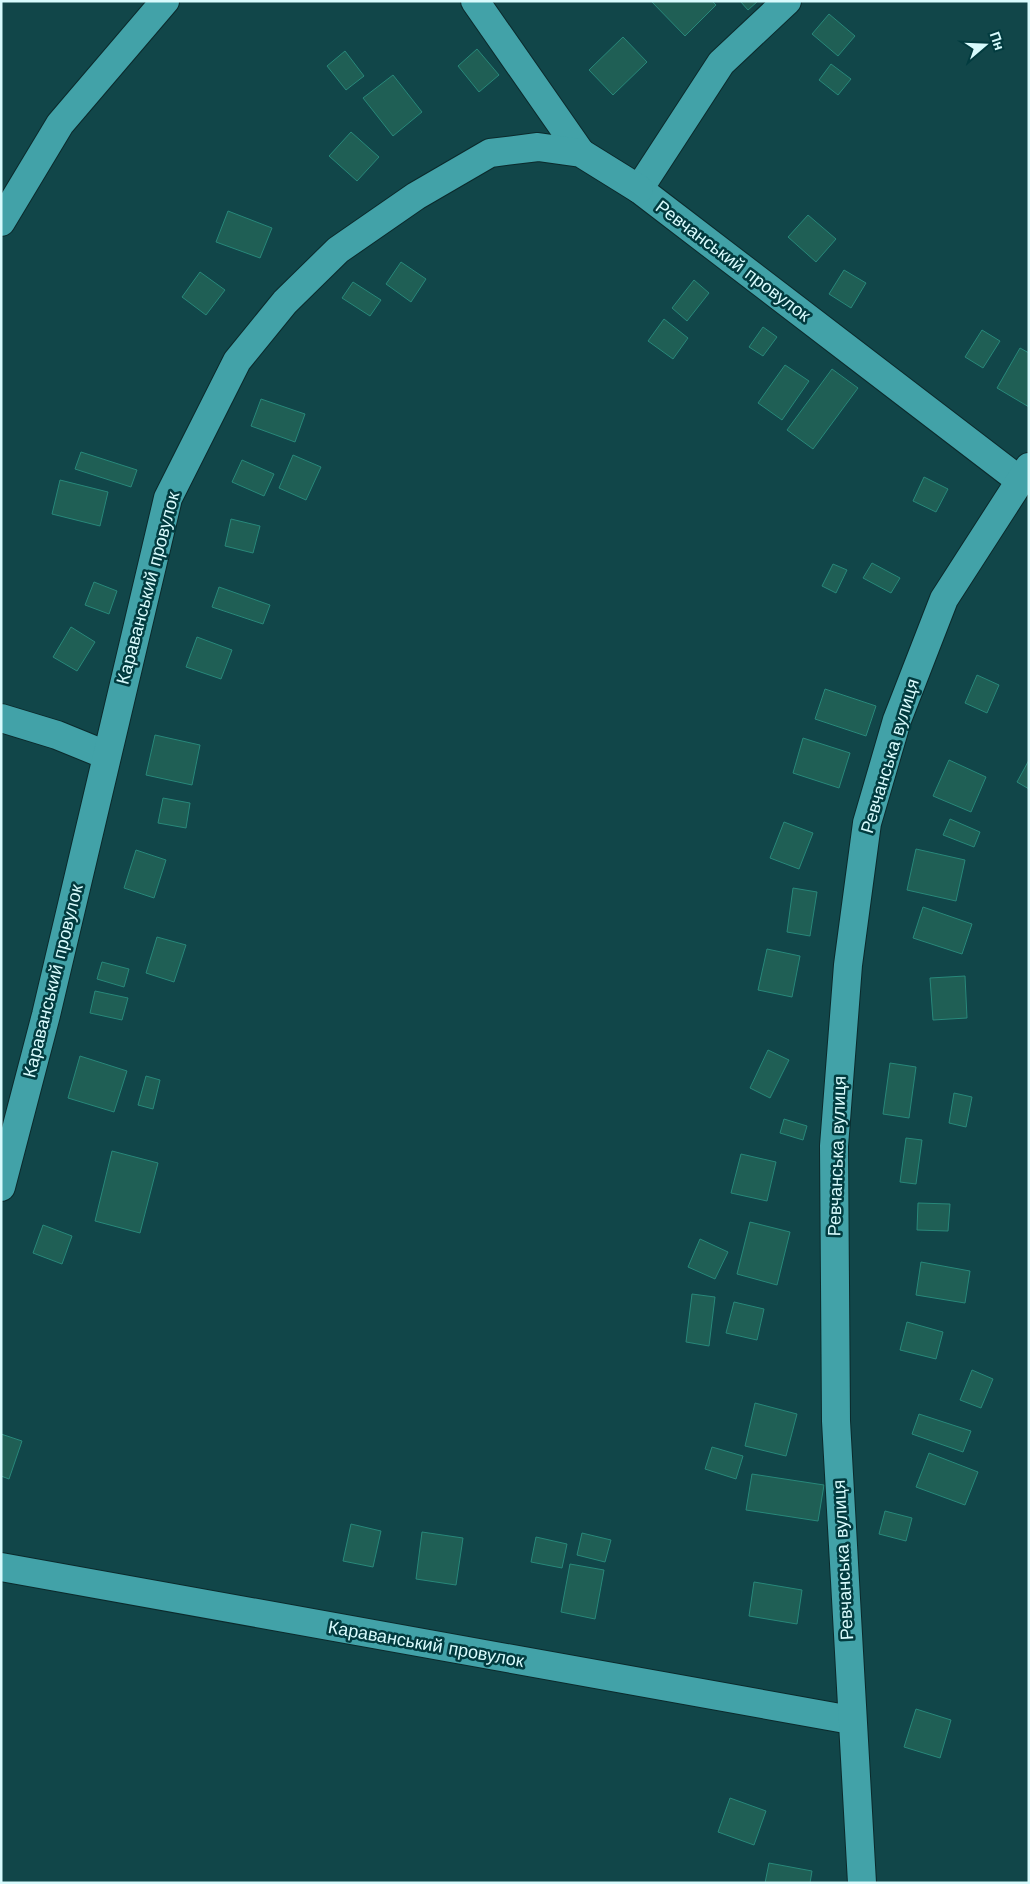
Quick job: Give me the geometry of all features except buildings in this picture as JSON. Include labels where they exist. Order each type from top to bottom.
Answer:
[{"type":"street","points":[[1,222],[60,124],[165,1]]},
{"type":"street","points":[[475,1],[581,153]]},
{"type":"street","name":"Ревчанський провулок","points":[[787,1],[721,63],[639,189],[1024,474]]},
{"type":"street","name":"Караванський провулок","points":[[1,1186],[46,1015],[168,498],[237,361],[285,302],[338,250],[416,196],[490,153],[538,147],[581,153],[639,189]]},
{"type":"street","name":"Ревчанська вулиця","points":[[862,1883],[851,1720],[836,1421],[834,1146],[848,966],[867,823],[897,720],[944,599],[1024,474]]},
{"type":"street","points":[[1,718],[57,735],[106,755]]},
{"type":"street","name":"Караванський провулок","points":[[1,1567],[851,1720]]}]
